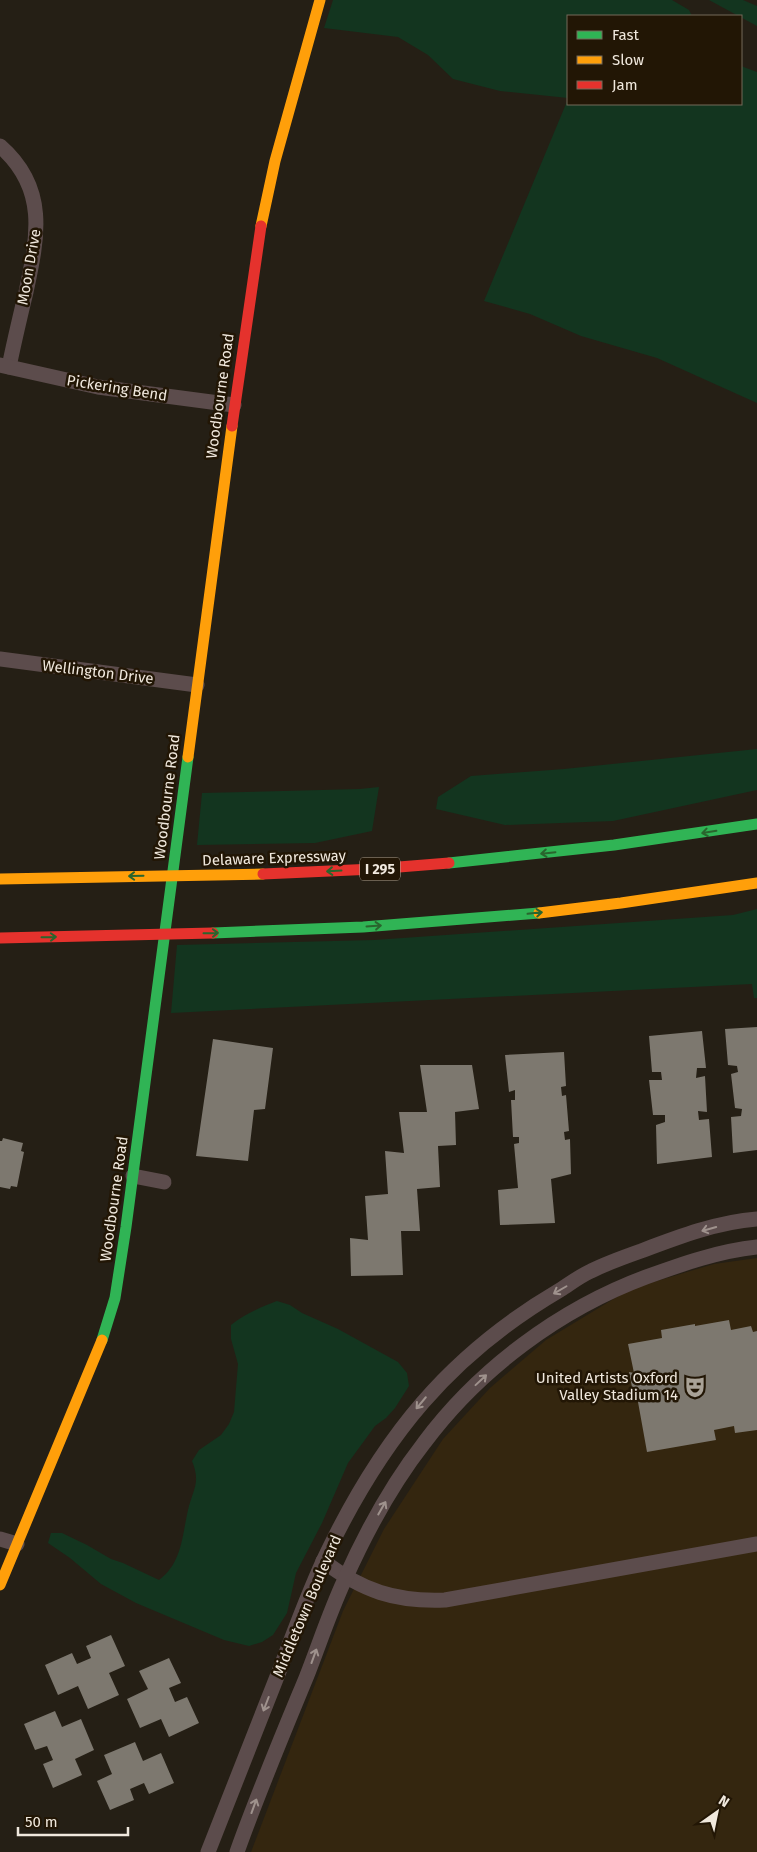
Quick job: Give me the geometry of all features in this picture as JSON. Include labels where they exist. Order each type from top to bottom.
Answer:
[{"type":"main road","name":"Woodbourne Road","points":[[0,1585],[94,1361],[115,1298],[133,1176],[234,405],[263,210],[320,0]]},
{"type":"main road","name":"Delaware Expressway","points":[[0,879],[285,874],[373,869],[578,850],[757,824]]},
{"type":"main road","points":[[0,938],[238,933],[407,924],[590,907],[757,883]]},
{"type":"street","name":"Moon Drive","points":[[0,146],[17,162],[29,185],[37,219],[32,264],[4,366]]},
{"type":"street","name":"Pickering Bend","points":[[4,366],[98,387],[234,405]]},
{"type":"street","name":"Wellington Drive","points":[[0,659],[197,685]]},
{"type":"street","points":[[133,1176],[164,1182]]},
{"type":"street","name":"Middletown Boulevard","points":[[208,1852],[306,1599],[323,1561],[346,1515],[384,1453],[407,1420],[427,1396],[485,1341],[536,1304],[605,1265],[672,1239],[723,1225],[757,1219]]},
{"type":"street","name":"Middletown Boulevard","points":[[237,1852],[265,1775],[345,1578],[376,1518],[403,1472],[424,1442],[476,1385],[501,1362],[578,1309],[630,1283],[694,1261],[732,1251],[757,1247]]},
{"type":"street","points":[[0,1539],[17,1544]]},
{"type":"street","points":[[323,1561],[345,1578],[398,1598],[420,1601],[444,1600],[757,1544]]},
{"type":"shaded area","points":[[757,1258],[757,1852],[251,1852],[343,1611],[384,1529],[443,1439],[490,1388],[546,1340],[630,1289],[714,1264]]},
{"type":"green space","points":[[333,0],[672,0],[689,10],[692,15],[567,15],[567,98],[500,91],[453,79],[428,55],[398,37],[324,28]]},
{"type":"green space","points":[[709,0],[743,0],[757,6],[757,26],[742,18],[742,15],[737,15]]},
{"type":"green space","points":[[742,66],[757,72],[757,403],[657,358],[581,336],[530,314],[484,301],[567,101],[567,105],[742,105]]},
{"type":"green space","points":[[757,749],[757,790],[613,821],[505,825],[436,809],[438,797],[471,776],[564,769]]},
{"type":"green space","points":[[379,787],[372,831],[315,843],[197,845],[202,793]]},
{"type":"green space","points":[[757,909],[757,998],[754,998],[752,984],[171,1013],[177,945],[374,940],[733,915]]},
{"type":"green space","points":[[277,1301],[290,1305],[302,1313],[338,1329],[398,1362],[407,1373],[409,1386],[395,1408],[375,1426],[348,1463],[322,1523],[296,1573],[287,1613],[273,1635],[262,1642],[249,1646],[224,1640],[136,1603],[101,1584],[70,1558],[48,1543],[51,1533],[62,1533],[111,1559],[159,1580],[167,1573],[180,1548],[195,1486],[196,1475],[192,1461],[199,1450],[221,1435],[229,1424],[234,1412],[238,1364],[231,1339],[231,1325],[253,1311]]},
{"type":"building","points":[[757,1027],[757,1150],[733,1153],[731,1117],[741,1116],[742,1109],[735,1108],[731,1074],[738,1072],[737,1066],[728,1065],[725,1029]]},
{"type":"building","points":[[702,1031],[706,1068],[697,1068],[696,1078],[705,1076],[707,1112],[698,1111],[699,1120],[709,1119],[712,1157],[657,1164],[656,1125],[665,1122],[665,1115],[653,1115],[649,1080],[662,1080],[661,1072],[652,1072],[649,1036]]},
{"type":"building","points":[[213,1039],[273,1048],[265,1109],[254,1110],[248,1161],[196,1156]]},
{"type":"building","points":[[564,1052],[566,1086],[561,1087],[562,1096],[566,1095],[569,1131],[564,1132],[565,1140],[570,1139],[571,1174],[551,1179],[555,1223],[500,1225],[498,1190],[518,1188],[514,1144],[519,1143],[519,1137],[513,1137],[511,1100],[515,1100],[515,1090],[509,1092],[505,1055]]},
{"type":"building","points":[[420,1065],[472,1065],[479,1109],[455,1112],[456,1145],[438,1146],[440,1187],[417,1189],[420,1231],[401,1231],[403,1275],[351,1276],[350,1238],[368,1240],[365,1196],[388,1194],[385,1151],[404,1153],[399,1112],[427,1112]]},
{"type":"building","points":[[3,1138],[23,1143],[21,1151],[24,1152],[17,1187],[11,1186],[10,1189],[0,1187],[0,1141]]},
{"type":"building","name":"United Artists Oxford Valley Stadium 14","points":[[729,1320],[731,1330],[751,1326],[753,1332],[757,1331],[757,1430],[735,1433],[734,1426],[714,1430],[716,1440],[647,1452],[638,1402],[635,1402],[629,1372],[634,1373],[628,1344],[662,1338],[661,1330]]},
{"type":"building","points":[[111,1635],[125,1666],[109,1673],[119,1695],[88,1709],[78,1686],[58,1695],[45,1665],[72,1653],[77,1664],[91,1658],[86,1646]]},
{"type":"building","points":[[169,1658],[181,1683],[169,1688],[175,1702],[187,1697],[199,1723],[169,1737],[161,1719],[140,1728],[127,1699],[148,1689],[139,1671]]},
{"type":"building","points":[[55,1711],[62,1727],[81,1719],[94,1750],[75,1759],[82,1775],[53,1788],[43,1764],[53,1760],[47,1746],[35,1750],[24,1724]]},
{"type":"building","points":[[135,1742],[143,1761],[161,1753],[174,1783],[149,1794],[144,1783],[130,1789],[134,1800],[110,1810],[97,1781],[112,1774],[104,1755]]},
{"type":"traffic: fast","points":[[102,1340],[115,1298],[126,1227],[188,757]]},
{"type":"traffic: fast","points":[[449,863],[614,845],[757,824]]},
{"type":"traffic: fast","points":[[213,933],[363,927],[539,913]]},
{"type":"traffic: slow","points":[[261,226],[275,161],[320,0]]},
{"type":"traffic: slow","points":[[188,757],[232,426]]},
{"type":"traffic: slow","points":[[0,879],[263,874]]},
{"type":"traffic: slow","points":[[539,913],[757,883]]},
{"type":"traffic: slow","points":[[0,1585],[102,1340]]},
{"type":"traffic: jam","points":[[232,426],[261,226]]},
{"type":"traffic: jam","points":[[263,874],[374,869],[449,863]]},
{"type":"traffic: jam","points":[[0,938],[213,933]]},
{"type":"place","name":"United Artists Oxford Valley Stadium 14","points":[[695,1387]]}]
